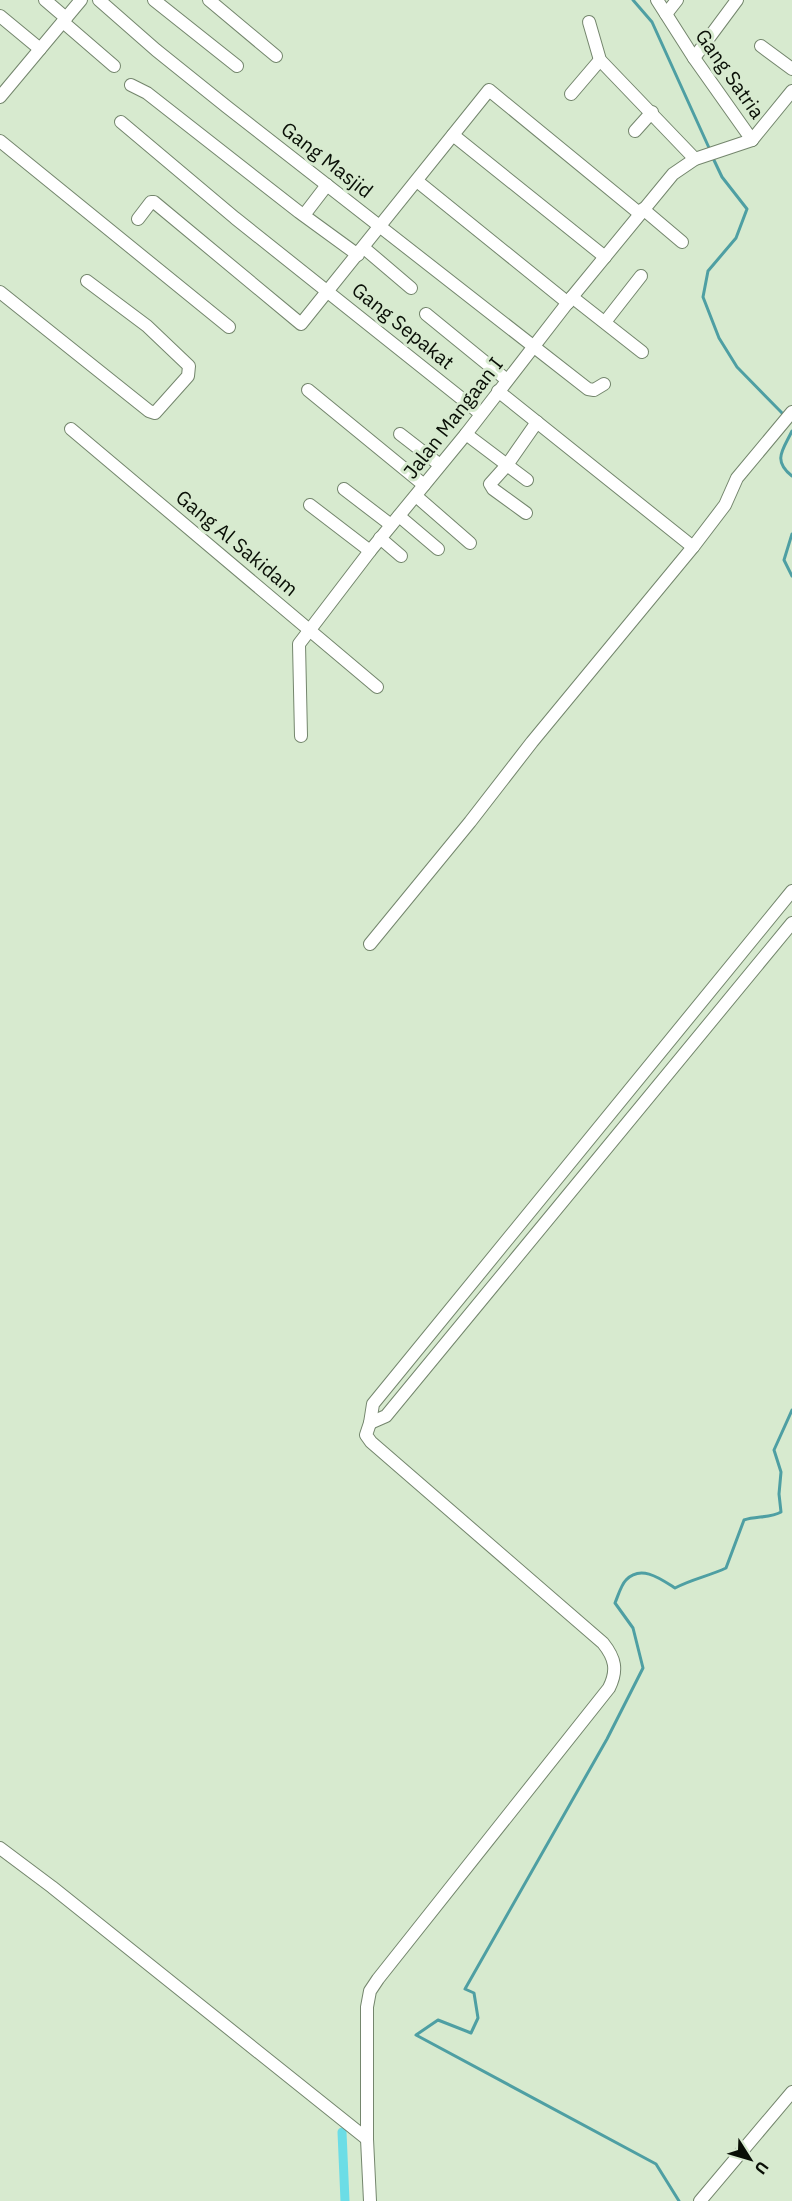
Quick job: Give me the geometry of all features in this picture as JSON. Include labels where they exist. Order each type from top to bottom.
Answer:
[{"type":"street","points":[[45,0],[114,66]]},
{"type":"street","points":[[0,97],[81,0]]},
{"type":"street","name":"Gang Masjid","points":[[99,0],[156,50],[533,348],[588,389],[594,390],[604,384]]},
{"type":"street","points":[[154,0],[237,66]]},
{"type":"street","points":[[209,0],[276,56]]},
{"type":"street","name":"Gang Satria","points":[[657,0],[694,58],[752,140]]},
{"type":"street","points":[[666,14],[677,0]]},
{"type":"street","points":[[694,58],[737,0]]},
{"type":"street","points":[[0,16],[40,49]]},
{"type":"street","points":[[589,22],[600,60],[652,112],[705,156]]},
{"type":"street","points":[[762,46],[792,69]]},
{"type":"street","points":[[571,94],[600,60]]},
{"type":"street","points":[[131,85],[147,93],[304,215],[411,288]]},
{"type":"street","points":[[138,219],[151,202],[154,202],[301,324],[489,90],[682,242]]},
{"type":"street","points":[[752,140],[792,91]]},
{"type":"street","points":[[635,131],[652,112]]},
{"type":"street","name":"Gang Sepakat","points":[[121,122],[235,218],[481,414]]},
{"type":"street","points":[[453,135],[605,257]]},
{"type":"street","name":"Jalan Mangaan I","points":[[301,736],[298,647],[310,628],[641,211],[673,174],[705,156],[752,140]]},
{"type":"street","points":[[0,141],[229,327]]},
{"type":"street","points":[[417,181],[570,300],[605,322],[642,352]]},
{"type":"street","points":[[304,215],[327,185]]},
{"type":"street","points":[[605,322],[641,276]]},
{"type":"street","points":[[0,292],[112,383],[155,413],[188,376],[189,366],[147,326],[87,281]]},
{"type":"street","points":[[426,314],[507,380]]},
{"type":"street","points":[[308,390],[424,485]]},
{"type":"street","points":[[498,391],[693,547]]},
{"type":"street","points":[[370,944],[532,742],[693,547],[725,505],[737,478],[789,415]]},
{"type":"street","points":[[526,513],[490,485],[537,422]]},
{"type":"street","name":"Gang Al Sakidam","points":[[71,429],[310,628],[313,635],[377,687]]},
{"type":"street","points":[[400,434],[440,465]]},
{"type":"street","points":[[466,434],[526,480]]},
{"type":"street","points":[[344,489],[438,549]]},
{"type":"street","points":[[416,496],[470,543]]},
{"type":"street","points":[[310,505],[370,551]]},
{"type":"street","points":[[380,538],[401,556]]},
{"type":"street","points":[[370,2201],[367,2139],[367,2007],[370,1991],[609,1688],[615,1672],[615,1662],[603,1643],[371,1442],[366,1434],[373,1404],[792,891]]},
{"type":"street","points":[[370,1423],[386,1416],[394,1407],[792,923]]},
{"type":"street","points":[[0,1848],[367,2139]]},
{"type":"street","points":[[700,2201],[792,2092]]},
{"type":"waterway","points":[[633,0],[652,22],[710,150]]},
{"type":"waterway","points":[[712,156],[722,177],[747,209],[736,238],[708,271],[703,297],[719,338],[737,367],[785,416]]},
{"type":"waterway","points":[[792,431],[781,455],[782,465],[792,476]]},
{"type":"waterway","points":[[792,534],[784,560],[792,576]]},
{"type":"waterway","points":[[679,2201],[656,2164],[416,2035],[438,2020],[471,2033],[478,2018],[474,1993],[465,1989],[607,1739],[643,1668],[633,1628],[615,1603],[626,1580],[632,1575],[644,1573],[657,1577],[675,1588],[726,1568],[744,1520],[781,1512],[779,1494],[781,1472],[774,1450],[792,1410]]},
{"type":"waterway","points":[[342,2132],[345,2201]]}]
